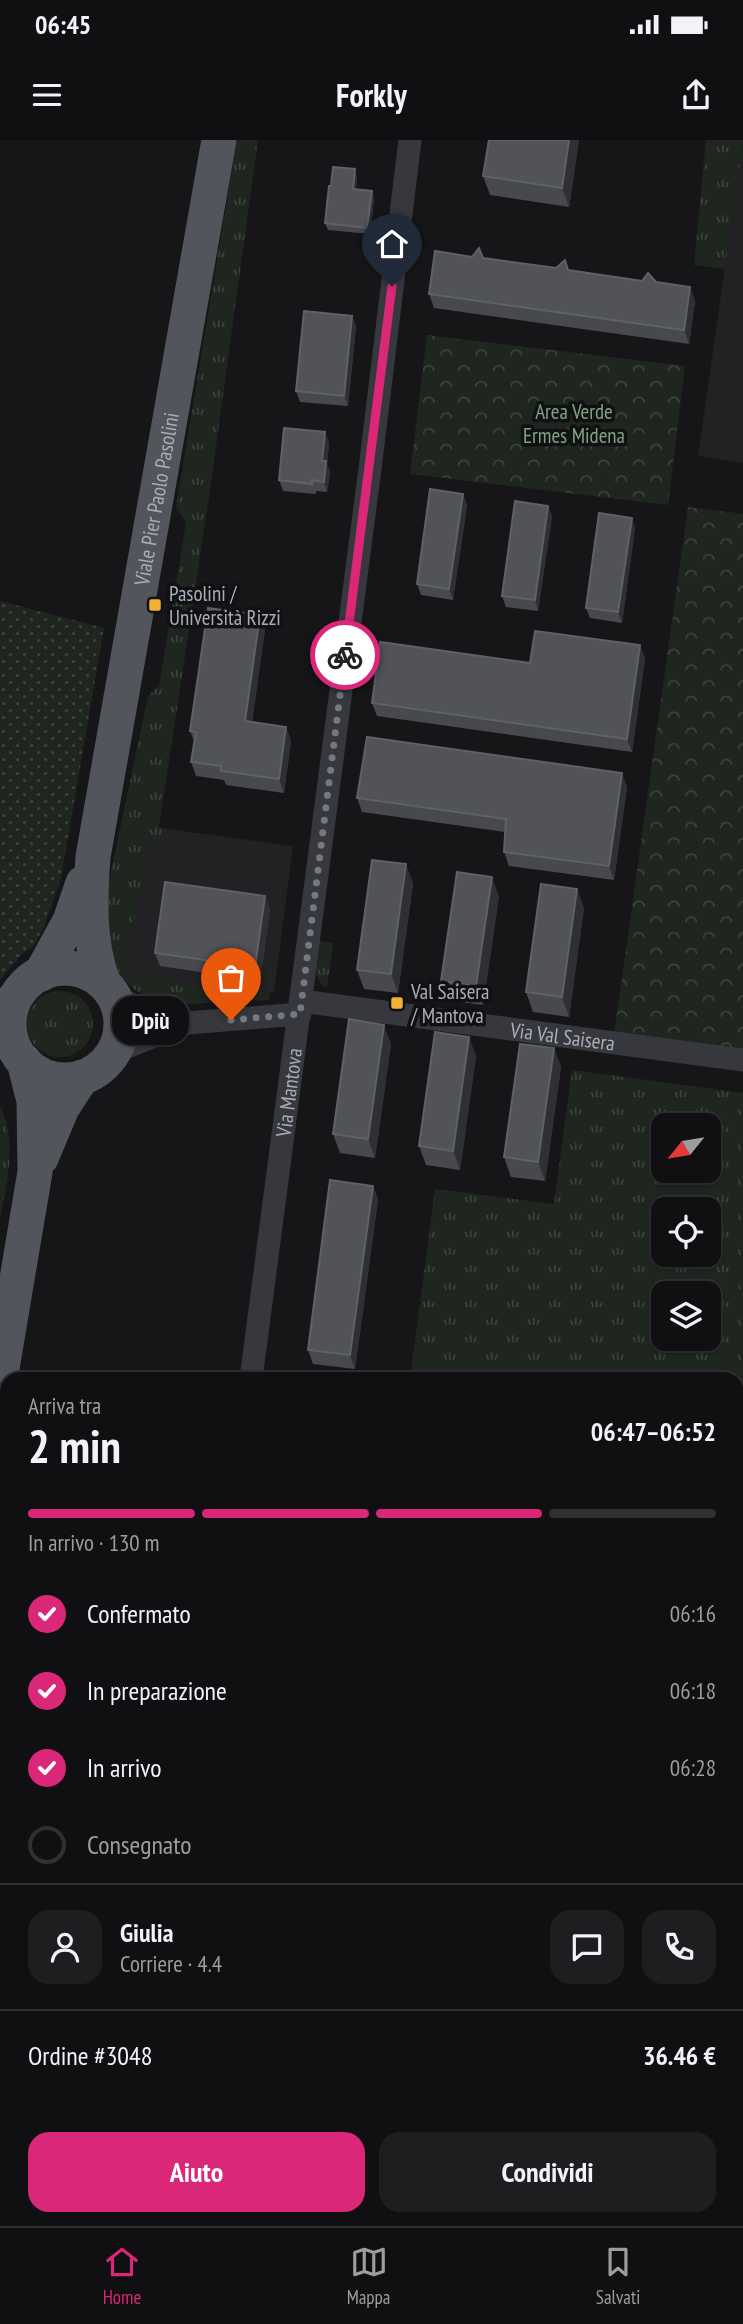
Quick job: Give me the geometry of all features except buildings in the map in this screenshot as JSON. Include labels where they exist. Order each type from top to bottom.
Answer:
[{"type":"main road","name":"Viale Pier Paolo Pasolini","points":[[109,991],[97,967],[92,929],[90,902],[93,856],[219,140]]},
{"type":"main road","name":"Viale Pier Paolo Pasolini","points":[[20,990],[70,921],[93,856]]},
{"type":"main road","points":[[1,1372],[35,1172],[34,1101],[12,1043],[10,1013],[20,990],[59,968],[74,968],[91,974],[109,991],[121,1017],[121,1033],[114,1052],[103,1066],[82,1077],[54,1079],[34,1070],[12,1043]]},
{"type":"main road","points":[[35,1172],[62,1108],[82,1077]]},
{"type":"street","name":"Via Mantova","points":[[252,1372],[370,469],[410,140]]},
{"type":"street","points":[[109,991],[187,1023]]},
{"type":"street","name":"Via Val Saisera","points":[[187,1023],[300,1008],[743,1060]]},
{"type":"street","points":[[114,1052],[187,1023]]},
{"type":"shaded area","points":[[743,140],[743,463],[698,456]]},
{"type":"shaded area","points":[[167,829],[293,846],[274,993],[123,973],[149,839],[164,841]]},
{"type":"green space","points":[[237,140],[258,140],[209,497],[159,827],[167,829],[164,842],[149,839],[124,973],[270,993],[269,1000],[185,1004],[152,998],[135,990],[120,976],[112,962],[102,915],[148,696],[159,686],[186,523],[176,507]]},
{"type":"green space","points":[[706,140],[743,140],[725,269],[694,265]]},
{"type":"green space","name":"Area Verde Ermes Midena","points":[[427,335],[685,366],[668,505],[410,474]]},
{"type":"green space","points":[[688,507],[743,514],[743,1060],[613,1042]]},
{"type":"green space","points":[[0,601],[104,628],[61,878],[44,927],[34,946],[22,954],[0,980]]},
{"type":"green space","points":[[319,941],[333,943],[327,988],[320,983],[315,972]]},
{"type":"green space","points":[[54,991],[66,991],[84,1000],[91,1011],[91,1037],[84,1048],[73,1055],[54,1057],[41,1052],[32,1043],[27,1030],[27,1018],[32,1005],[41,996]]},
{"type":"green space","points":[[572,1070],[743,1093],[743,1372],[411,1372],[435,1189],[554,1204]]},
{"type":"green space","points":[[0,1105],[9,1134],[10,1148],[0,1220]]},
{"type":"way so far","points":[[231,1020],[300,1014],[345,655]]},
{"type":"place","name":"Pasolini / Università Rizzi","points":[[155,605]]},
{"type":"place","name":"Val Saisera / Mantova","points":[[397,1003]]},
{"type":"place","name":"Dpiù","points":[[231,1020]]},
{"type":"route","points":[[345,655],[392,286]]}]
